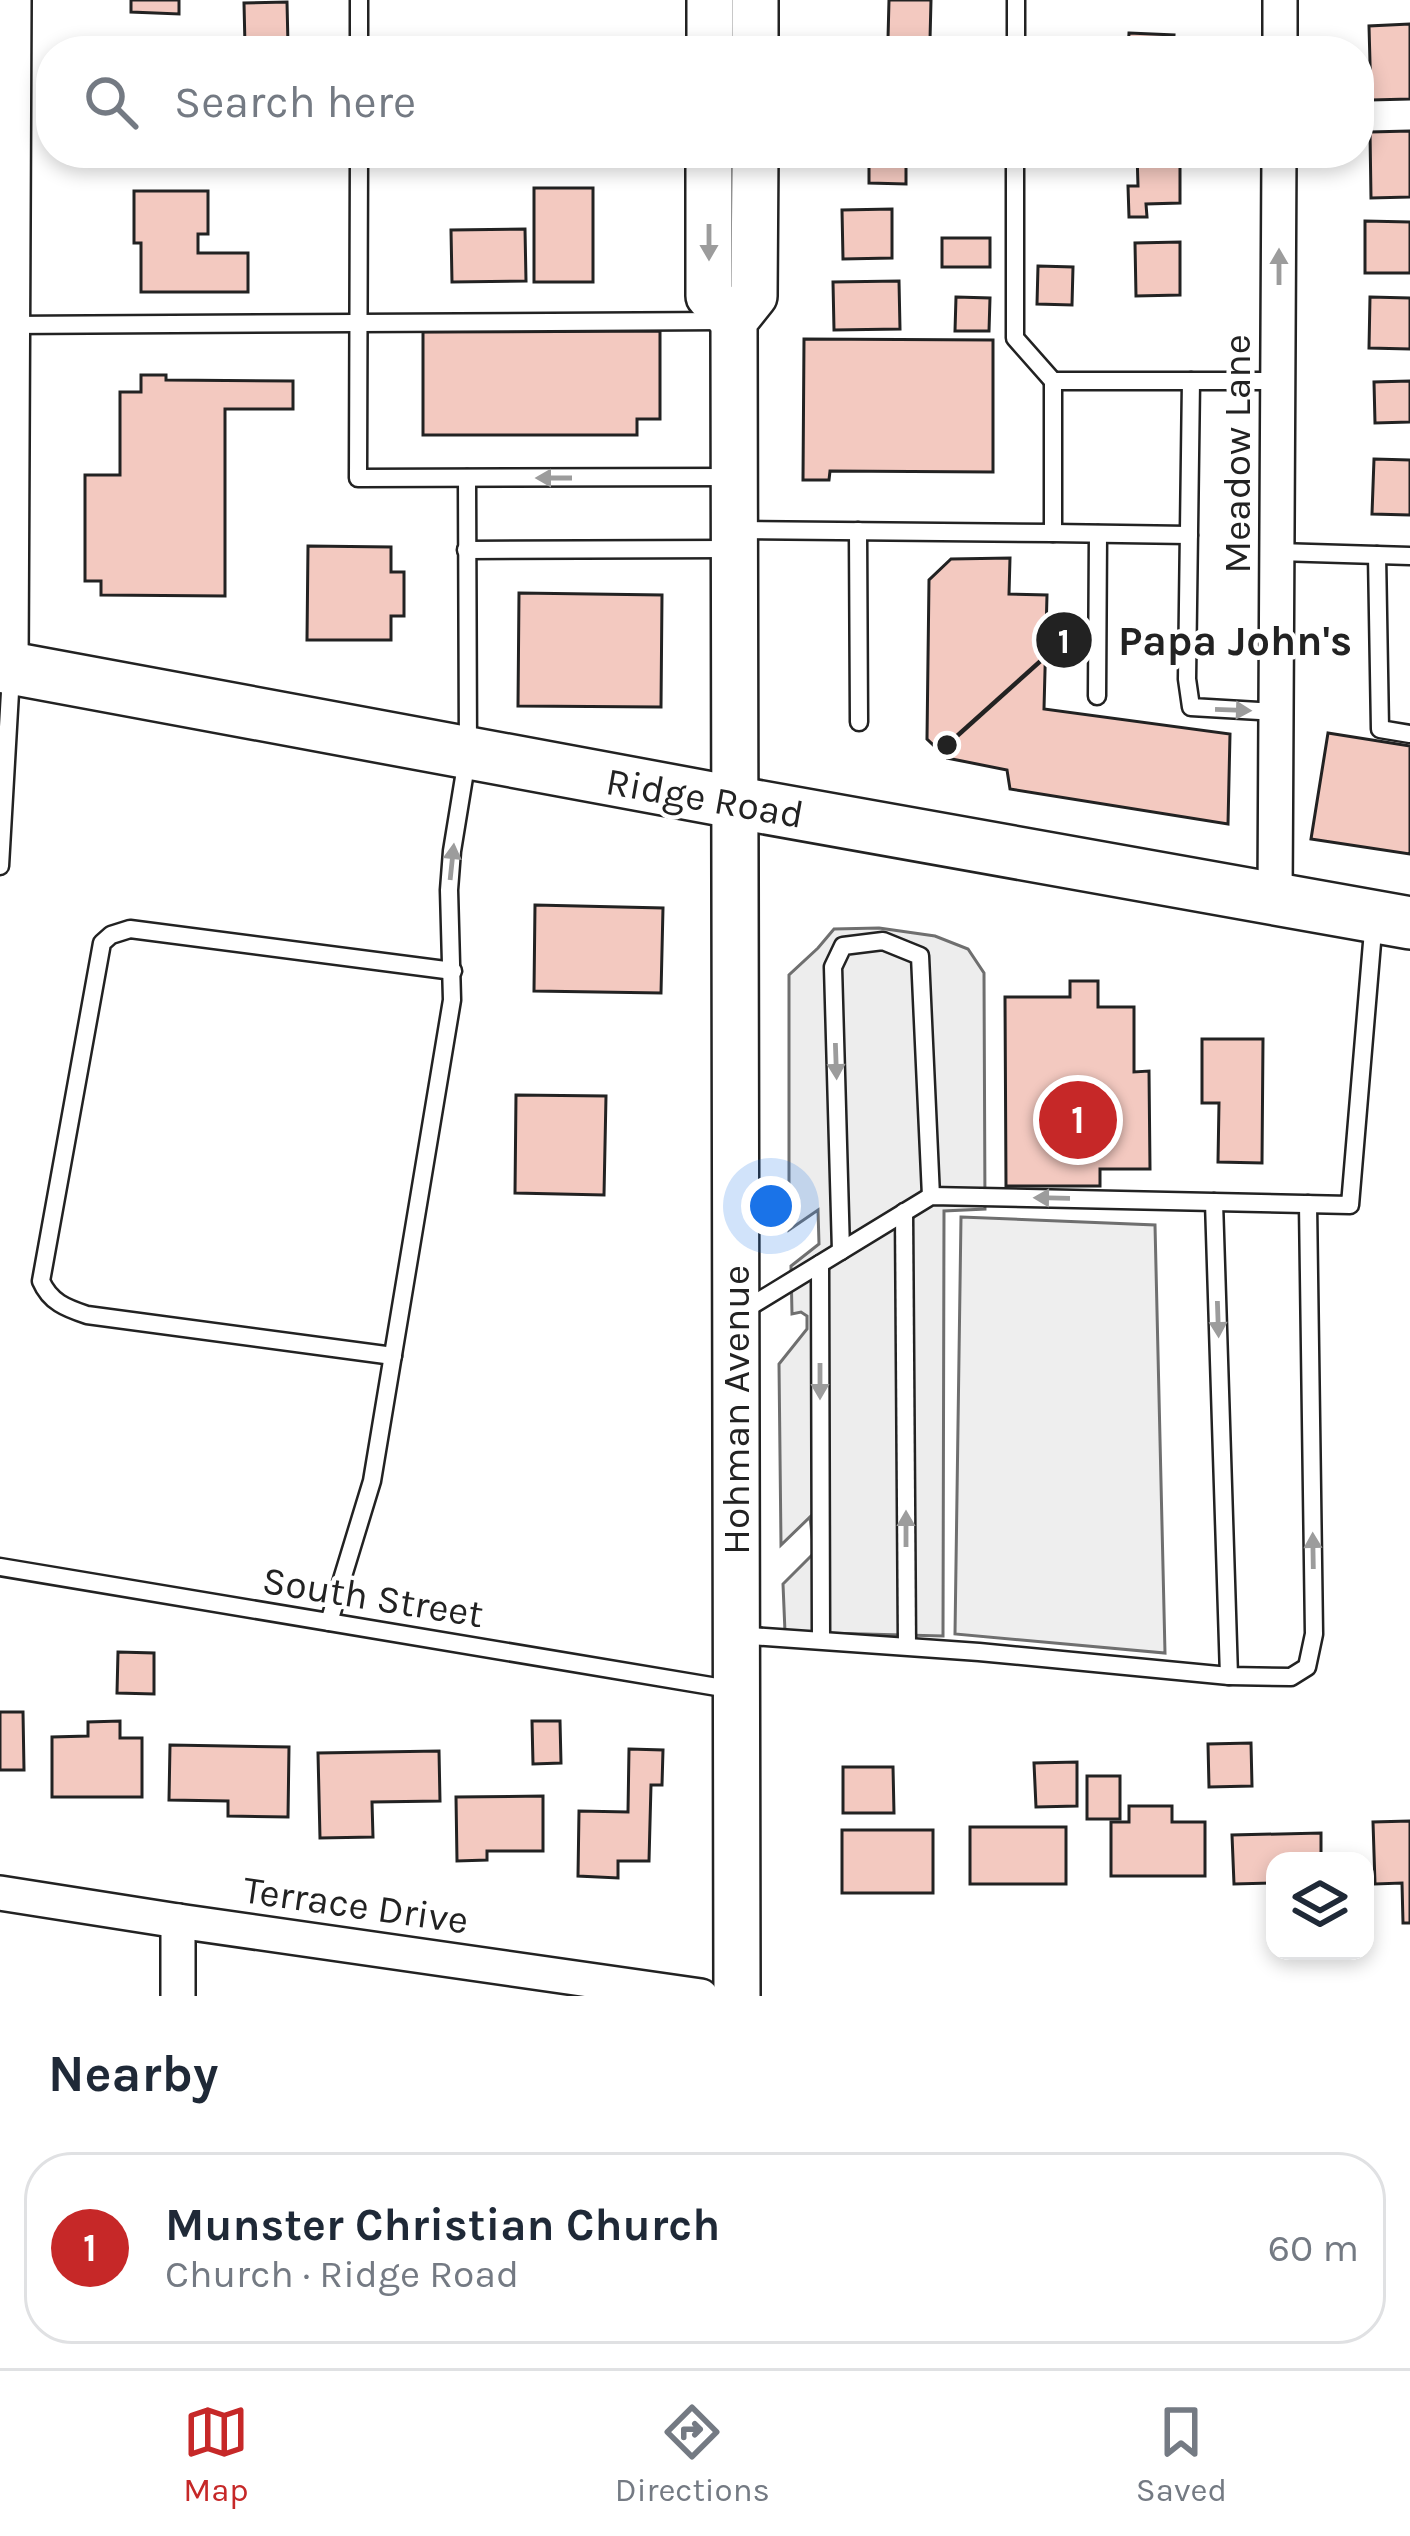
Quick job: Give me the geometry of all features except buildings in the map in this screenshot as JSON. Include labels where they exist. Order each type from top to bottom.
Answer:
[{"type":"main road","name":"Ridge Road","points":[[6,667],[1392,920]]},
{"type":"street","points":[[6,667],[6,325],[14,0]]},
{"type":"street","points":[[710,0],[710,36]]},
{"type":"street","points":[[755,0],[755,36]]},
{"type":"street","points":[[1280,0],[1280,36]]},
{"type":"street","name":"Hohman Avenue","points":[[709,168],[709,296],[734,321]]},
{"type":"street","name":"Hohman Avenue","points":[[737,1996],[734,321],[754,296],[754,168]]},
{"type":"street","name":"Meadow Lane","points":[[1275,900],[1280,168]]},
{"type":"street","name":"Terrace Drive","points":[[0,1892],[701,1996]]},
{"type":"street","points":[[178,1922],[178,1996]]},
{"type":"lane","points":[[359,0],[359,36]]},
{"type":"lane","points":[[1016,0],[1016,36]]},
{"type":"lane","points":[[359,168],[358,478],[734,477]]},
{"type":"lane","points":[[1016,168],[1015,338],[1053,381],[1053,533]]},
{"type":"lane","points":[[6,325],[734,321]]},
{"type":"lane","points":[[1053,381],[1279,381]]},
{"type":"lane","points":[[1191,381],[1187,679],[1191,707],[1276,712]]},
{"type":"lane","points":[[328,1622],[372,1481],[452,1000],[449,890],[468,753],[467,478]]},
{"type":"lane","points":[[466,550],[858,531],[1189,536]]},
{"type":"lane","points":[[858,531],[859,722]]},
{"type":"lane","points":[[1097,534],[1097,696]]},
{"type":"lane","points":[[1278,552],[1410,556]]},
{"type":"lane","points":[[1377,555],[1379,729],[1410,734]]},
{"type":"lane","points":[[0,866],[6,667]]},
{"type":"lane","points":[[735,1316],[931,1196],[1350,1205],[1392,920]]},
{"type":"lane","points":[[393,1356],[87,1315],[64,1308],[46,1294],[41,1281],[102,943],[111,935],[130,929],[453,971]]},
{"type":"lane","points":[[841,1251],[833,967],[843,946],[883,941],[920,956],[931,1196]]},
{"type":"lane","points":[[1214,1202],[1229,1676]]},
{"type":"lane","points":[[736,1635],[1229,1676],[1291,1677],[1307,1667],[1314,1634],[1308,1204]]},
{"type":"lane","points":[[904,1212],[908,1646]]},
{"type":"lane","points":[[820,1264],[821,1640]]},
{"type":"lane","name":"South Street","points":[[0,1567],[736,1690]]},
{"type":"shaded area","points":[[879,928],[935,936],[968,949],[984,973],[985,1209],[944,1211],[943,1636],[785,1632],[783,1584],[814,1553],[810,1517],[781,1545],[779,1364],[807,1329],[807,1316],[792,1314],[791,1266],[819,1244],[818,1210],[789,1230],[789,975],[834,929]]},
{"type":"shaded area","points":[[961,1217],[1155,1225],[1165,1653],[955,1634]]},
{"type":"place","name":"Papa John's","points":[[947,745]]},
{"type":"place","name":"Munster Christian Church","points":[[1078,1120]]}]
